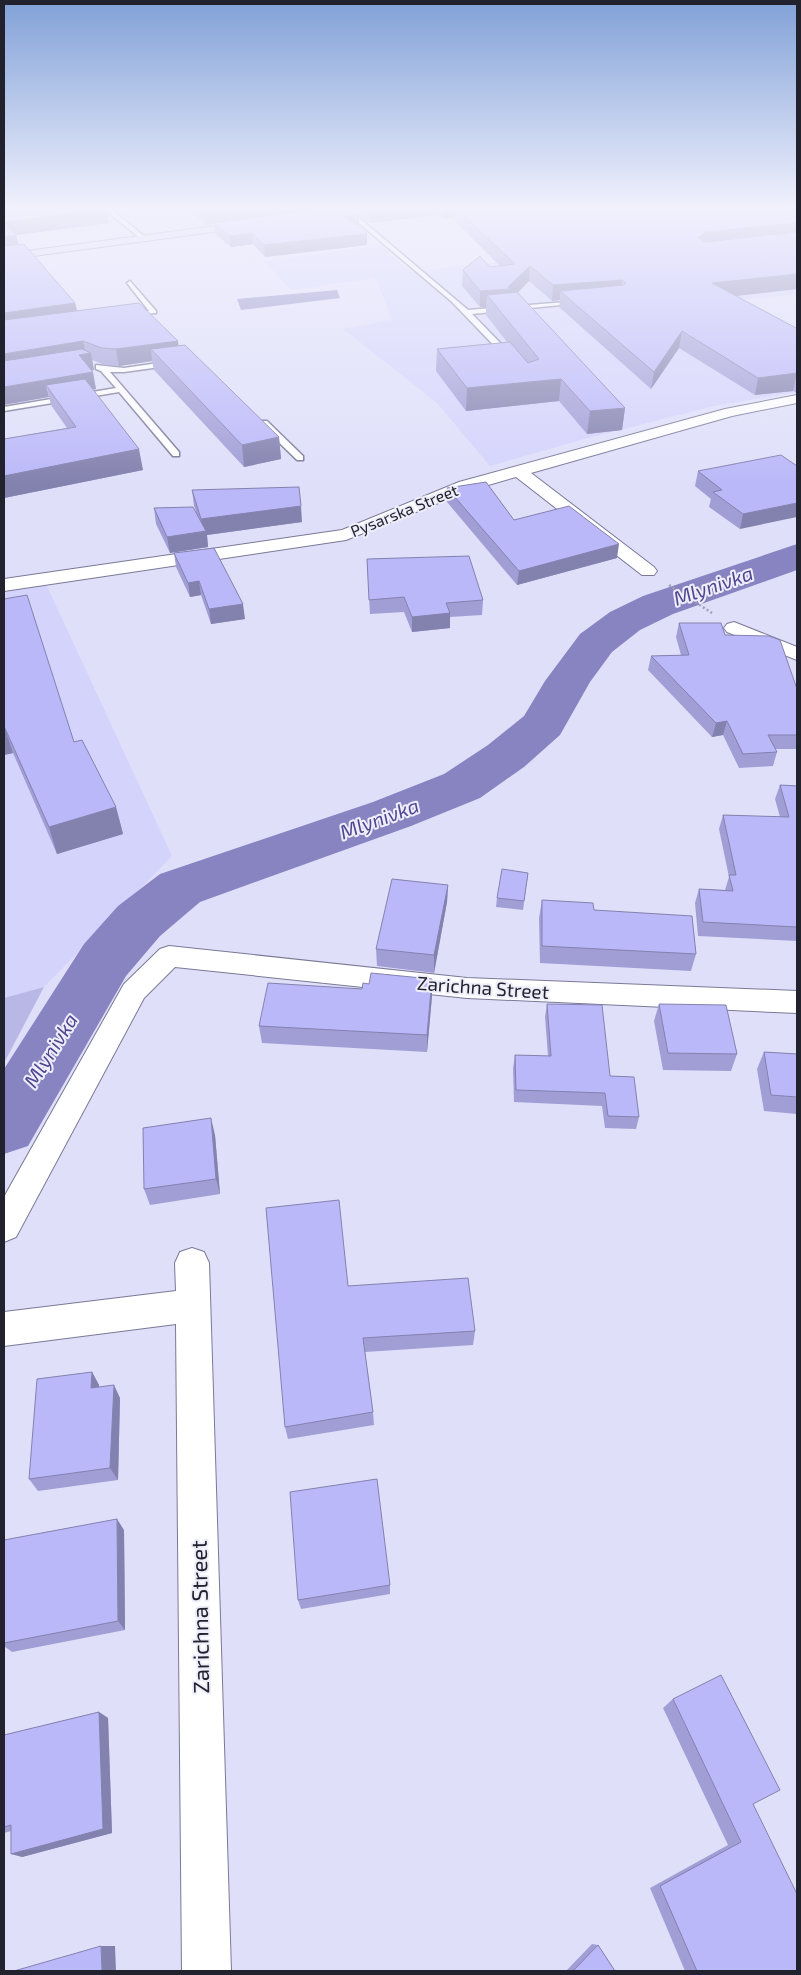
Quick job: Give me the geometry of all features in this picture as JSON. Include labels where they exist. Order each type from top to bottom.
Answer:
[{"type":"street","name":"Pysarska Street","points":[[4,585],[346,535],[465,486],[730,412],[797,399]]},
{"type":"street","points":[[518,471],[648,571]]},
{"type":"street","points":[[734,628],[797,654]]},
{"type":"street","name":"Zarichna Street","points":[[4,1227],[134,991],[169,956],[467,988],[797,1002]]},
{"type":"street","name":"Zarichna Street","points":[[192,1263],[207,1971]]},
{"type":"street","points":[[4,1329],[193,1305]]},
{"type":"lane","points":[[116,317],[154,312],[143,299]]},
{"type":"lane","points":[[454,299],[519,367]]},
{"type":"lane","points":[[467,312],[591,302]]},
{"type":"lane","points":[[87,362],[104,369],[124,370],[179,362]]},
{"type":"lane","points":[[104,369],[176,454]]},
{"type":"lane","points":[[4,410],[121,389]]},
{"type":"lane","points":[[259,419],[300,458]]},
{"type":"path","points":[[648,571],[734,628]]},
{"type":"shaded area","points":[[237,299],[330,299],[241,310]]},
{"type":"shaded area","points":[[384,299],[748,299],[731,301],[797,392],[714,406],[584,439],[490,466],[437,403],[343,329],[392,320]]},
{"type":"shaded area","points":[[46,584],[172,856],[44,987],[4,998],[4,590]]},
{"type":"shaded area","points":[[44,987],[4,1063],[4,998]]},
{"type":"building","points":[[4,299],[72,299],[75,303],[4,313]]},
{"type":"building","points":[[490,299],[524,299],[625,408],[590,411],[561,379],[467,388],[437,349],[510,342],[528,363],[539,359]]},
{"type":"building","points":[[569,299],[742,299],[797,328],[797,373],[758,378],[682,331],[654,372]]},
{"type":"building","points":[[139,303],[178,341],[116,349],[102,348],[83,341],[4,354],[4,320]]},
{"type":"building","points":[[185,345],[279,437],[242,445],[151,349]]},
{"type":"building","points":[[82,349],[91,353],[79,355],[93,372],[4,387],[4,361]]},
{"type":"building","points":[[85,379],[139,449],[4,476],[4,439],[76,427],[46,385]]},
{"type":"building","points":[[781,455],[797,466],[797,503],[743,514],[713,492],[722,490],[698,471]]},
{"type":"building","points":[[486,482],[514,520],[569,506],[619,544],[519,571],[447,488]]},
{"type":"building","points":[[299,487],[301,506],[201,519],[192,490]]},
{"type":"building","points":[[193,507],[206,531],[167,537],[154,508]]},
{"type":"building","points":[[214,548],[243,604],[209,609],[199,581],[188,583],[174,553]]},
{"type":"building","points":[[469,556],[483,600],[446,603],[450,613],[412,617],[404,597],[369,600],[367,559]]},
{"type":"building","points":[[27,595],[74,742],[82,740],[116,807],[49,827],[4,726],[4,599]]},
{"type":"building","points":[[679,623],[721,623],[725,635],[769,636],[780,640],[797,689],[797,735],[768,735],[777,752],[743,754],[727,721],[716,723],[651,656],[689,655]]},
{"type":"building","points":[[780,785],[797,786],[797,927],[703,922],[699,889],[733,891],[729,875],[736,875],[723,815],[789,817]]},
{"type":"building","points":[[502,869],[528,873],[524,901],[497,898]]},
{"type":"building","points":[[392,879],[448,885],[434,955],[376,949]]},
{"type":"building","points":[[542,900],[593,903],[594,910],[692,916],[696,954],[542,946]]},
{"type":"building","points":[[371,973],[432,979],[427,1035],[259,1026],[268,983],[362,989],[363,983],[369,984]]},
{"type":"building","points":[[547,1004],[602,1005],[610,1076],[634,1077],[639,1117],[608,1116],[605,1093],[516,1090],[515,1055],[551,1056]]},
{"type":"building","points":[[659,1004],[726,1005],[737,1054],[668,1053]]},
{"type":"building","points":[[764,1052],[797,1054],[797,1097],[771,1095]]},
{"type":"building","points":[[211,1118],[216,1179],[144,1189],[143,1128]]},
{"type":"building","points":[[339,1200],[348,1286],[468,1278],[475,1331],[363,1338],[373,1412],[285,1427],[266,1208]]},
{"type":"building","points":[[92,1372],[91,1388],[114,1385],[110,1468],[29,1479],[37,1379]]},
{"type":"building","points":[[377,1479],[390,1585],[298,1600],[290,1492]]},
{"type":"building","points":[[117,1519],[118,1621],[4,1643],[4,1540]]},
{"type":"building","points":[[721,1675],[780,1790],[753,1804],[797,1894],[797,1971],[697,1971],[660,1886],[741,1842],[673,1699]]},
{"type":"building","points":[[99,1712],[103,1829],[11,1854],[11,1825],[4,1827],[4,1735]]},
{"type":"building","points":[[598,1945],[615,1971],[573,1971]]},
{"type":"building","points":[[101,1946],[102,1971],[14,1971]]},
{"type":"waterway","name":"Mlynivka","points":[[4,1126],[105,960],[139,921],[180,888],[392,814],[462,786],[506,756],[543,725],[568,681],[596,643],[625,621],[658,605],[797,556]]}]
